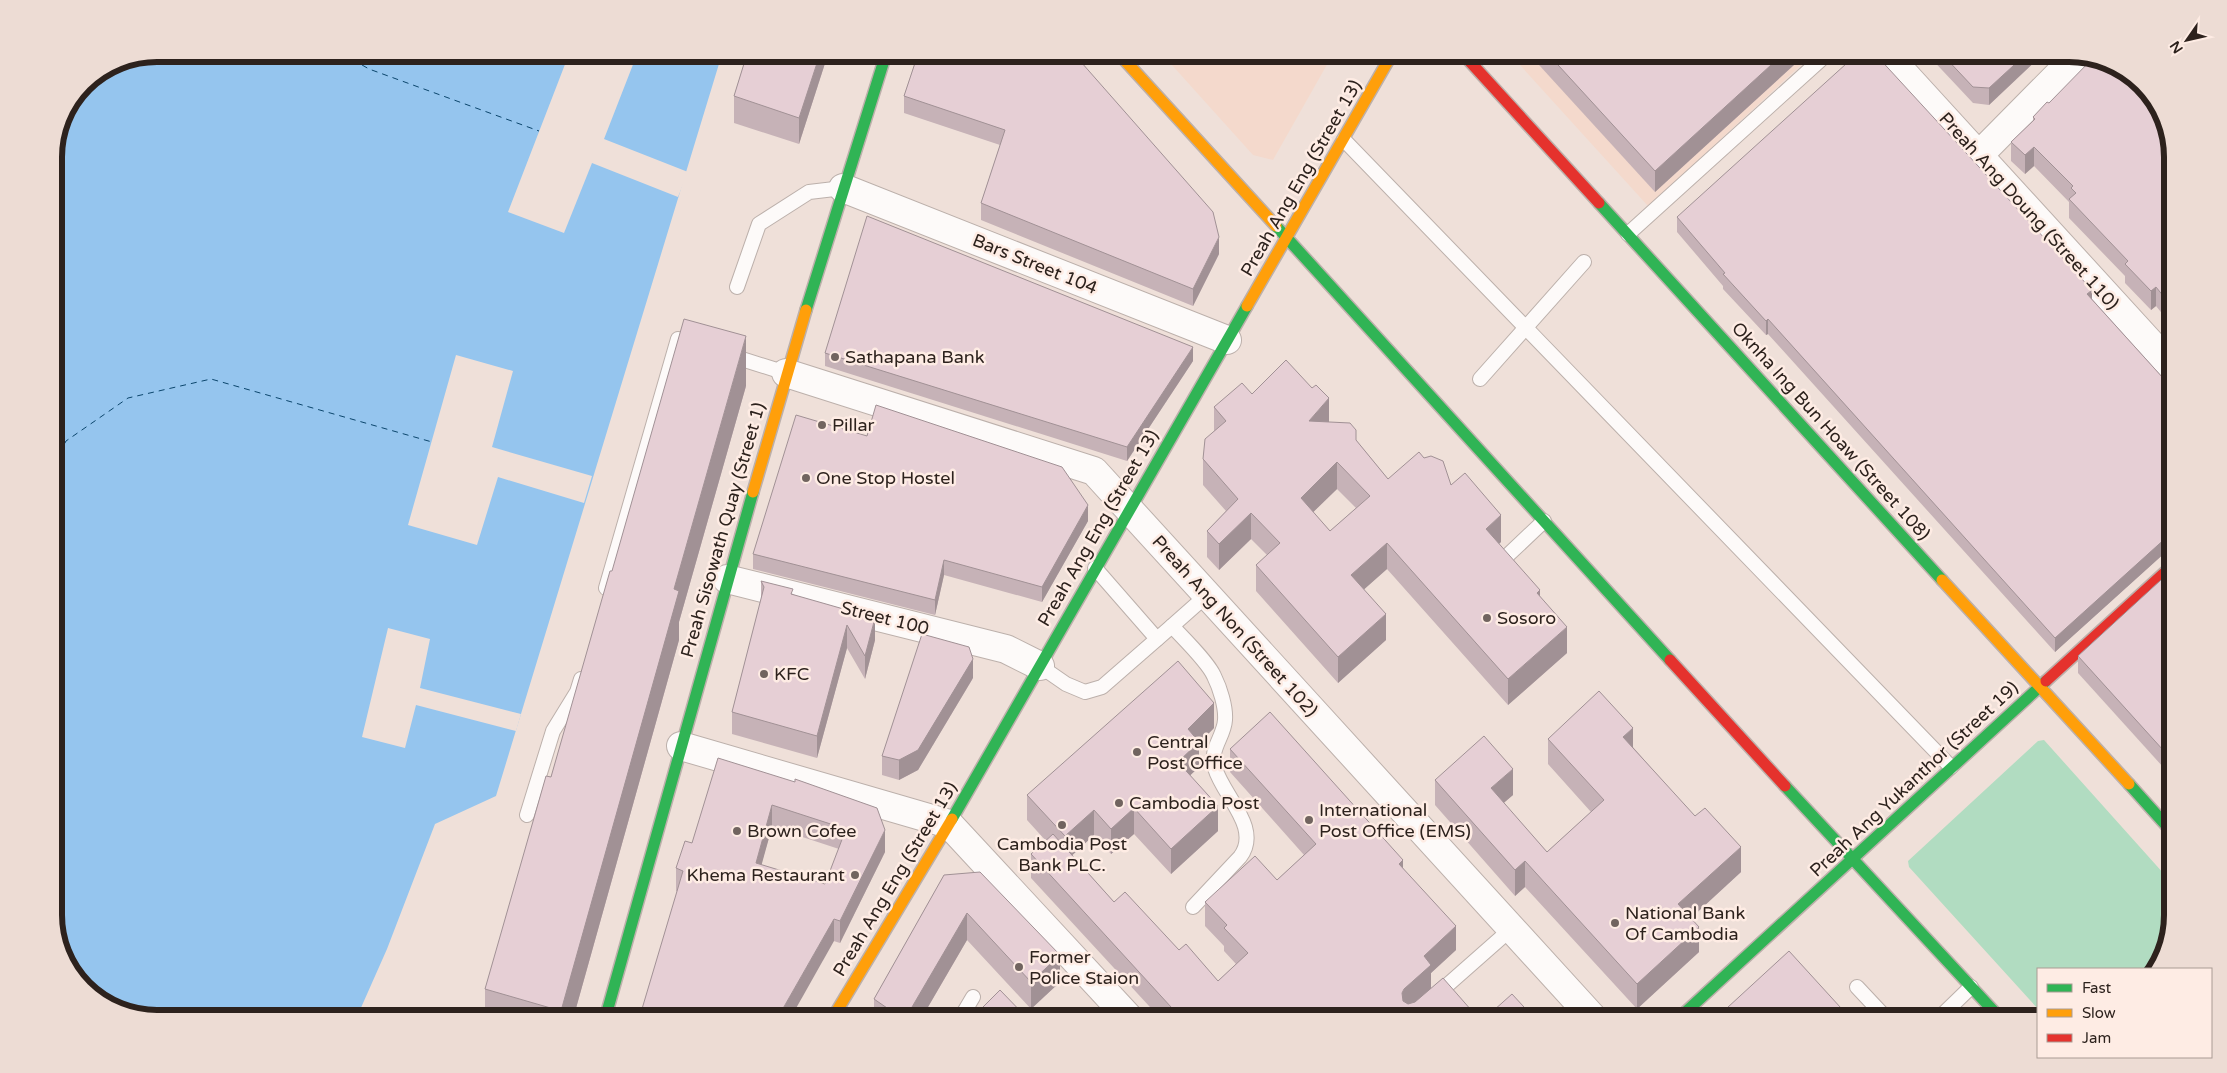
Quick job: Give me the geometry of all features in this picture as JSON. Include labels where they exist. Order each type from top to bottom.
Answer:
[{"type":"street","points":[[1127,62],[1852,860],[1993,1010]]},
{"type":"street","name":"Preah Ang Eng (Street 13)","points":[[837,1010],[949,824],[1387,62]]},
{"type":"street","name":"Oknha Ing Bun Hoaw (Street 108)","points":[[1471,62],[2164,823]]},
{"type":"street","name":"Preah Ang Doung (Street 110)","points":[[1893,62],[2164,358]]},
{"type":"street","points":[[1979,155],[2072,62]]},
{"type":"street","name":"Preah Sisowath Quay (Street 1)","points":[[608,1010],[786,373],[883,63]]},
{"type":"street","name":"Bars Street 104","points":[[843,188],[1226,340]]},
{"type":"street","name":"Preah Ang Non (Street 102)","points":[[786,373],[1094,470],[1586,1010]]},
{"type":"street","name":"Preah Ang Yukanthor (Street 19)","points":[[1688,1010],[2164,573]]},
{"type":"street","name":"Street 100","points":[[727,579],[1006,649],[1040,666]]},
{"type":"street","points":[[681,746],[949,824],[1122,1010]]},
{"type":"lane","points":[[1628,234],[1819,62]]},
{"type":"lane","points":[[1344,140],[1951,767]]},
{"type":"lane","points":[[736,287],[759,224],[809,192],[843,188]]},
{"type":"lane","points":[[1480,378],[1584,262]]},
{"type":"lane","points":[[603,599],[678,340],[786,373]]},
{"type":"lane","points":[[1520,580],[1505,561],[1508,555],[1544,521]]},
{"type":"lane","points":[[1095,568],[1157,639]]},
{"type":"lane","points":[[1040,666],[1066,684],[1085,692],[1102,687],[1207,595]]},
{"type":"lane","points":[[1172,626],[1214,674],[1225,721],[1214,750],[1215,768],[1246,828],[1248,841],[1246,850],[1193,907]]},
{"type":"lane","points":[[527,814],[553,731],[577,692],[585,664]]},
{"type":"lane","points":[[1424,1006],[1511,929]]},
{"type":"lane","points":[[1947,1010],[1971,987]]},
{"type":"lane","points":[[1857,988],[1878,1010]]},
{"type":"lane","points":[[965,1010],[973,997]]},
{"type":"shaded area","points":[[1170,62],[1328,62],[1273,160],[1253,155]]},
{"type":"shaded area","points":[[1518,62],[1804,62],[1648,206]]},
{"type":"green space","points":[[2044,740],[2164,874],[2164,922],[2163,934],[2157,952],[2148,968],[2037,968],[2037,1008],[1909,867],[1908,861],[2038,741]]},
{"type":"water","points":[[719,63],[496,796],[435,824],[387,949],[360,1010],[139,1009],[110,998],[90,983],[75,963],[70,952],[64,934],[63,922],[63,151],[64,139],[70,121],[78,105],[90,90],[110,75],[139,64]]},
{"type":"pier","points":[[566,63],[634,63],[604,139],[688,172],[678,197],[592,163],[564,233],[508,212]]},
{"type":"pier","points":[[456,355],[513,371],[492,447],[592,476],[584,503],[498,477],[477,545],[408,525]]},
{"type":"pier","points":[[388,628],[430,639],[420,688],[521,714],[516,731],[416,705],[405,748],[362,737]]},
{"type":"building","points":[[1556,62],[1774,62],[1655,171]]},
{"type":"building","points":[[1848,62],[1883,62],[2092,290],[2087,294],[2164,379],[2164,540],[2055,638],[1768,319],[1766,321],[1723,274],[1725,273],[1677,217]]},
{"type":"building","points":[[1950,62],[2017,62],[1989,88],[1973,87]]},
{"type":"building","points":[[744,63],[817,63],[799,118],[734,96]]},
{"type":"building","points":[[915,63],[1081,63],[1213,212],[1219,237],[1193,289],[981,203],[1005,130],[904,96]]},
{"type":"building","points":[[2087,64],[2117,75],[2127,82],[2137,90],[2155,115],[2163,139],[2164,151],[2164,297],[2156,287],[2151,291],[2125,264],[2128,261],[2069,199],[2076,193],[2071,188],[2073,186],[2034,147],[2025,155],[2011,142],[2035,119],[2033,117],[2047,102],[2049,103]]},
{"type":"building","points":[[867,216],[1193,347],[1127,447],[825,353]]},
{"type":"building","points":[[684,319],[746,336],[674,589],[679,591],[561,1010],[558,1010],[485,989],[546,776],[551,777],[610,571],[612,571]]},
{"type":"building","points":[[1286,360],[1312,388],[1316,385],[1329,398],[1309,421],[1350,423],[1356,430],[1356,440],[1388,479],[1419,452],[1424,458],[1431,456],[1443,461],[1451,485],[1465,473],[1501,515],[1486,529],[1540,590],[1537,593],[1567,627],[1508,679],[1387,543],[1351,575],[1386,614],[1338,657],[1256,565],[1280,543],[1251,513],[1219,544],[1207,531],[1238,499],[1203,459],[1205,439],[1226,421],[1214,407],[1242,383],[1252,394]],"holes":[[[1337,462],[1370,496],[1330,531],[1301,498]]]},
{"type":"building","points":[[876,405],[1062,467],[1088,505],[1042,587],[944,560],[935,600],[753,554],[796,415],[867,436]]},
{"type":"building","points":[[2164,577],[2164,751],[2078,656]]},
{"type":"building","points":[[761,581],[793,589],[791,594],[875,618],[865,656],[847,625],[817,736],[732,712],[764,587]]},
{"type":"building","points":[[922,634],[969,647],[973,659],[918,750],[899,760],[882,756]]},
{"type":"building","name":"Cambodia Post","points":[[1178,661],[1214,703],[1188,729],[1199,742],[1178,762],[1218,806],[1171,849],[1134,808],[1111,829],[1094,810],[1065,836],[1027,795]]},
{"type":"building","points":[[1599,691],[1633,728],[1623,737],[1695,816],[1705,808],[1741,847],[1678,904],[1699,927],[1637,984],[1525,861],[1515,870],[1435,780],[1484,736],[1513,769],[1491,788],[1547,852],[1604,800],[1548,739]]},
{"type":"building","points":[[1270,712],[1403,860],[1399,864],[1456,926],[1424,956],[1431,965],[1404,989],[1402,993],[1403,1001],[1408,1004],[1415,1002],[1443,978],[1471,1010],[1174,1010],[1031,854],[1053,834],[1114,902],[1125,892],[1179,950],[1186,944],[1218,981],[1248,953],[1224,928],[1227,925],[1205,902],[1255,856],[1277,880],[1316,844],[1230,749]]},
{"type":"building","points":[[718,758],[795,782],[795,779],[877,808],[885,830],[840,921],[834,919],[782,1010],[642,1010],[683,871],[676,868],[685,841],[692,843]],"holes":[[[772,805],[846,829],[825,884],[756,863]]]},
{"type":"building","points":[[980,872],[1060,955],[1031,982],[967,913],[910,1010],[890,1010],[874,999],[944,875]]},
{"type":"building","points":[[1789,951],[1843,1010],[1725,1010]]},
{"type":"building","points":[[1000,990],[1019,1010],[980,1010]]},
{"type":"building","points":[[1512,994],[1527,1010],[1494,1010]]},
{"type":"ferry route","points":[[358,63],[369,69],[539,131]]},
{"type":"ferry route","points":[[63,446],[66,441],[128,398],[211,379],[432,442]]},
{"type":"traffic: fast","points":[[806,310],[883,63]]},
{"type":"traffic: fast","points":[[1599,203],[1942,580]]},
{"type":"traffic: fast","points":[[1276,226],[1670,660]]},
{"type":"traffic: fast","points":[[952,819],[1247,306]]},
{"type":"traffic: fast","points":[[608,1010],[753,492]]},
{"type":"traffic: fast","points":[[1688,1010],[2046,681]]},
{"type":"traffic: fast","points":[[2129,784],[2164,823]]},
{"type":"traffic: fast","points":[[1785,786],[1993,1010]]},
{"type":"traffic: slow","points":[[1127,62],[1276,226]]},
{"type":"traffic: slow","points":[[1247,306],[1387,62]]},
{"type":"traffic: slow","points":[[753,492],[806,310]]},
{"type":"traffic: slow","points":[[1942,580],[2129,784]]},
{"type":"traffic: slow","points":[[837,1010],[952,819]]},
{"type":"traffic: jam","points":[[1471,62],[1599,203]]},
{"type":"traffic: jam","points":[[2046,681],[2164,573]]},
{"type":"traffic: jam","points":[[1670,660],[1785,786]]},
{"type":"place","name":"Sathapana Bank","points":[[835,357]]},
{"type":"place","name":"Pillar","points":[[822,425]]},
{"type":"place","name":"One Stop Hostel","points":[[806,478]]},
{"type":"place","name":"Sosoro","points":[[1487,618]]},
{"type":"place","name":"KFC","points":[[764,674]]},
{"type":"place","name":"Central Post Office","points":[[1137,752]]},
{"type":"place","name":"Cambodia Post","points":[[1119,803]]},
{"type":"place","name":"International Post Office (EMS)","points":[[1309,820]]},
{"type":"place","name":"Cambodia Post Bank PLC.","points":[[1062,825]]},
{"type":"place","name":"Brown Cofee","points":[[737,831]]},
{"type":"place","name":"Khema Restaurant","points":[[855,875]]},
{"type":"place","name":"National Bank Of Cambodia","points":[[1615,923]]},
{"type":"place","name":"Former Police Staion","points":[[1019,967]]}]
